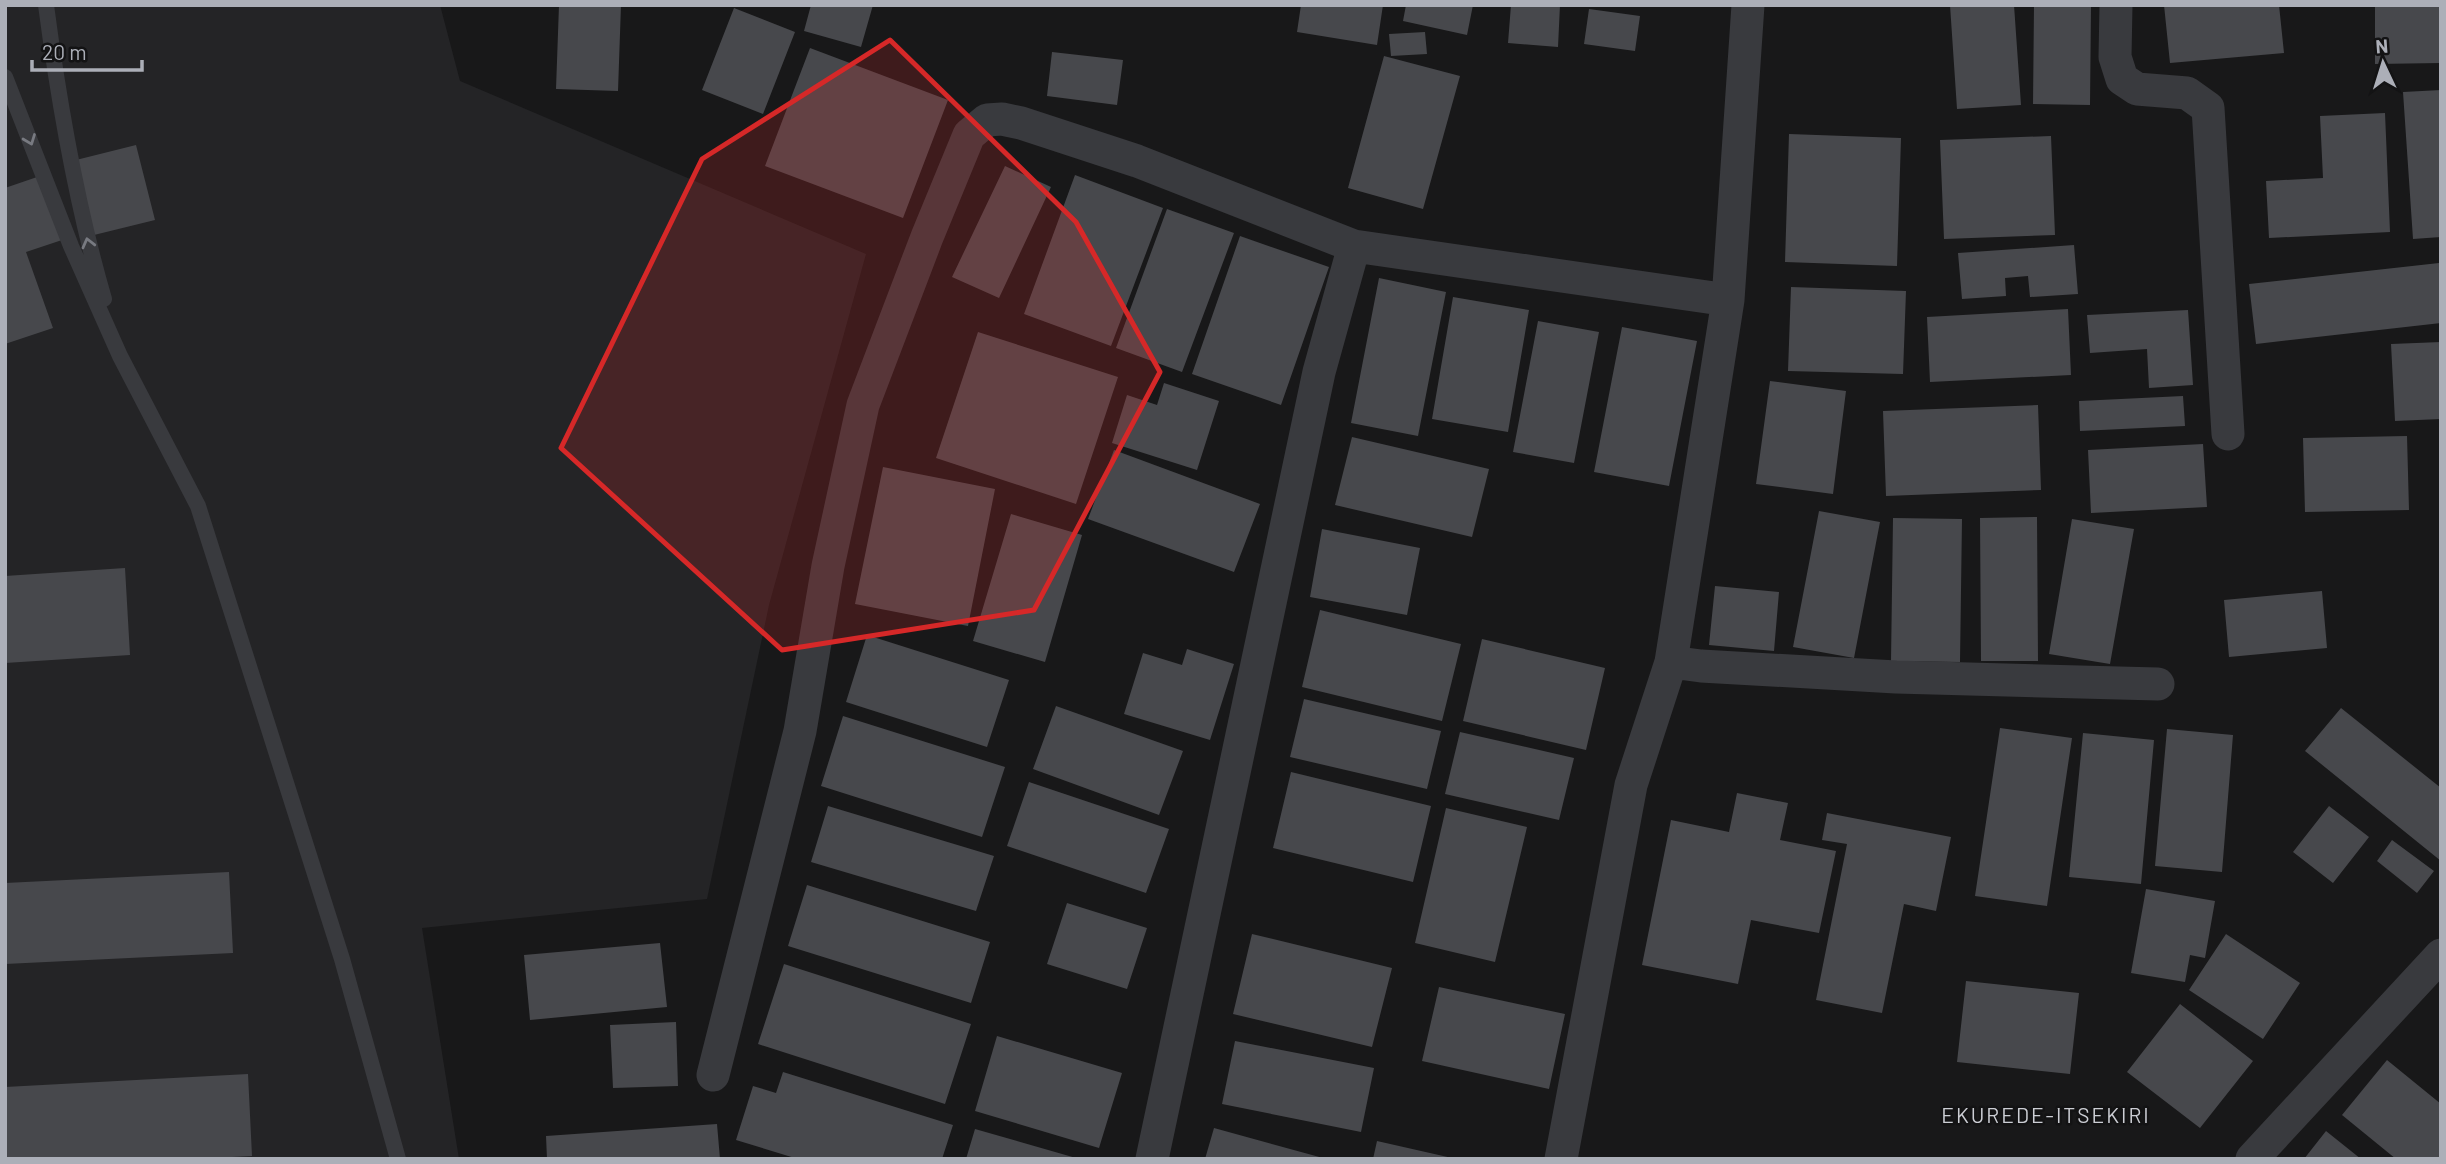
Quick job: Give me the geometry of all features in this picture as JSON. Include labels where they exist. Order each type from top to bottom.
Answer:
[{"type":"street","points":[[1561,1159],[1631,785],[1671,662],[1728,300],[1748,5]]},
{"type":"street","points":[[2116,5],[2115,57],[2122,79],[2137,89],[2187,93],[2208,108],[2228,434]]},
{"type":"street","points":[[713,1074],[800,731],[828,566],[863,405],[927,236],[969,135],[987,120],[1002,119],[1021,123],[1137,161],[1354,247],[1728,300]]},
{"type":"street","points":[[1153,1159],[1319,372],[1354,247]]},
{"type":"street","points":[[1671,662],[1896,677],[2158,684]]},
{"type":"street","points":[[2252,1159],[2441,954]]},
{"type":"lane","points":[[46,5],[55,74],[87,241],[120,355]]},
{"type":"lane","points":[[5,77],[71,246],[120,355],[198,506],[342,959],[398,1159]]},
{"type":"highlighted area","points":[[890,40],[1076,222],[1160,372],[1034,610],[782,650],[561,448],[702,159]]},
{"type":"shaded area","points":[[5,5],[440,5],[460,81],[866,254],[769,605],[707,899],[422,928],[459,1159],[5,1159]]},
{"type":"building","points":[[559,5],[621,5],[618,91],[556,89]]},
{"type":"building","points":[[811,5],[873,5],[861,47],[804,31]]},
{"type":"building","points":[[1301,5],[1383,5],[1377,45],[1297,32]]},
{"type":"building","points":[[1406,5],[1473,5],[1467,35],[1403,21]]},
{"type":"building","points":[[1511,5],[1560,5],[1558,47],[1508,43]]},
{"type":"building","points":[[1950,5],[2014,5],[2021,105],[1957,109]]},
{"type":"building","points":[[2034,5],[2091,5],[2090,105],[2033,104]]},
{"type":"building","points":[[2164,5],[2279,5],[2284,53],[2170,63]]},
{"type":"building","points":[[2375,5],[2441,5],[2441,63],[2375,64]]},
{"type":"building","points":[[734,8],[795,32],[763,114],[702,90]]},
{"type":"building","points":[[1589,9],[1640,16],[1635,51],[1584,44]]},
{"type":"building","points":[[1425,32],[1427,54],[1391,56],[1389,34]]},
{"type":"building","points":[[810,48],[948,100],[903,218],[765,166]]},
{"type":"building","points":[[1052,52],[1123,60],[1117,105],[1047,96]]},
{"type":"building","points":[[1384,56],[1460,76],[1423,209],[1348,188]]},
{"type":"building","points":[[2441,90],[2441,237],[2413,239],[2403,92]]},
{"type":"building","points":[[2385,113],[2390,232],[2269,238],[2266,181],[2323,178],[2320,116]]},
{"type":"building","points":[[1789,134],[1901,138],[1897,266],[1785,262]]},
{"type":"building","points":[[2051,136],[2055,235],[1944,239],[1940,140]]},
{"type":"building","points":[[136,145],[155,220],[94,235],[76,160]]},
{"type":"building","points":[[1005,166],[1051,187],[999,298],[952,277]]},
{"type":"building","points":[[1075,175],[1163,208],[1111,346],[1024,314]]},
{"type":"building","points":[[40,176],[62,240],[26,252],[53,328],[5,344],[5,188]]},
{"type":"building","points":[[1167,209],[1234,233],[1182,372],[1116,348]]},
{"type":"building","points":[[1240,236],[1329,267],[1281,405],[1192,374]]},
{"type":"building","points":[[2074,245],[2078,294],[2030,297],[2028,276],[2005,278],[2006,296],[1962,299],[1958,253]]},
{"type":"building","points":[[2439,263],[2441,323],[2256,344],[2249,284]]},
{"type":"building","points":[[1379,278],[1446,292],[1418,436],[1351,423]]},
{"type":"building","points":[[1791,287],[1906,291],[1903,374],[1788,371]]},
{"type":"building","points":[[1453,297],[1529,310],[1508,432],[1432,419]]},
{"type":"building","points":[[2068,309],[2071,375],[1930,382],[1927,317]]},
{"type":"building","points":[[2188,310],[2193,385],[2149,388],[2147,349],[2090,353],[2087,315]]},
{"type":"building","points":[[1538,321],[1599,332],[1574,463],[1513,452]]},
{"type":"building","points":[[1622,327],[1697,341],[1669,486],[1594,472]]},
{"type":"building","points":[[978,332],[1118,377],[1076,504],[936,458]]},
{"type":"building","points":[[2441,342],[2441,419],[2395,421],[2391,344]]},
{"type":"building","points":[[1770,381],[1846,391],[1833,494],[1756,484]]},
{"type":"building","points":[[1164,383],[1219,401],[1197,470],[1112,443],[1127,395],[1157,405]]},
{"type":"building","points":[[2183,396],[2185,426],[2080,431],[2079,401]]},
{"type":"building","points":[[2038,405],[2041,490],[1886,496],[1883,411]]},
{"type":"building","points":[[2407,436],[2409,510],[2305,512],[2303,438]]},
{"type":"building","points":[[1352,437],[1489,469],[1472,537],[1335,505]]},
{"type":"building","points":[[2203,444],[2207,507],[2091,513],[2088,450]]},
{"type":"building","points":[[1114,450],[1260,504],[1234,572],[1088,519]]},
{"type":"building","points":[[883,467],[995,489],[968,626],[855,604]]},
{"type":"building","points":[[1819,511],[1880,522],[1854,658],[1793,647]]},
{"type":"building","points":[[1011,514],[1082,535],[1045,662],[973,641]]},
{"type":"building","points":[[2037,517],[2038,661],[1981,661],[1980,518]]},
{"type":"building","points":[[1893,518],[1962,519],[1960,662],[1891,661]]},
{"type":"building","points":[[2072,519],[2134,529],[2110,664],[2049,654]]},
{"type":"building","points":[[1322,529],[1420,548],[1407,615],[1310,597]]},
{"type":"building","points":[[125,568],[130,655],[5,663],[5,576]]},
{"type":"building","points":[[1715,586],[1779,592],[1774,651],[1709,645]]},
{"type":"building","points":[[2322,591],[2327,648],[2229,657],[2224,600]]},
{"type":"building","points":[[1320,610],[1461,644],[1442,721],[1302,687]]},
{"type":"building","points":[[867,635],[1009,680],[987,747],[846,702]]},
{"type":"building","points":[[1482,639],[1605,668],[1586,750],[1463,721]]},
{"type":"building","points":[[1187,649],[1234,664],[1210,740],[1124,714],[1143,653],[1182,665]]},
{"type":"building","points":[[1304,699],[1441,731],[1427,789],[1290,757]]},
{"type":"building","points":[[1056,706],[1183,751],[1159,815],[1033,769]]},
{"type":"building","points":[[2341,708],[2441,788],[2441,861],[2305,751]]},
{"type":"building","points":[[843,716],[1005,767],[982,837],[821,786]]},
{"type":"building","points":[[2000,728],[2072,738],[2047,906],[1975,896]]},
{"type":"building","points":[[2167,729],[2233,735],[2222,872],[2155,866]]},
{"type":"building","points":[[1460,732],[1574,758],[1559,820],[1445,794]]},
{"type":"building","points":[[2083,733],[2154,740],[2141,884],[2069,877]]},
{"type":"building","points":[[1291,772],[1431,806],[1413,882],[1273,848]]},
{"type":"building","points":[[1029,782],[1169,829],[1146,893],[1007,846]]},
{"type":"building","points":[[1737,793],[1788,803],[1780,840],[1836,851],[1819,933],[1751,920],[1738,984],[1642,965],[1671,820],[1729,832]]},
{"type":"building","points":[[828,806],[994,856],[976,911],[811,862]]},
{"type":"building","points":[[2329,806],[2369,837],[2333,883],[2293,852]]},
{"type":"building","points":[[1446,808],[1527,827],[1495,962],[1415,943]]},
{"type":"building","points":[[1827,813],[1951,837],[1936,911],[1904,904],[1882,1013],[1816,1000],[1847,844],[1822,840]]},
{"type":"building","points":[[2392,840],[2434,871],[2417,893],[2377,861]]},
{"type":"building","points":[[229,872],[233,953],[5,964],[5,883]]},
{"type":"building","points":[[807,885],[990,942],[971,1003],[788,946]]},
{"type":"building","points":[[2146,889],[2215,901],[2205,958],[2190,955],[2185,982],[2131,973]]},
{"type":"building","points":[[1067,903],[1147,928],[1127,989],[1047,964]]},
{"type":"building","points":[[1252,934],[1392,968],[1372,1047],[1233,1014]]},
{"type":"building","points":[[2226,934],[2300,983],[2263,1039],[2189,990]]},
{"type":"building","points":[[660,943],[667,1007],[530,1020],[524,955]]},
{"type":"building","points":[[784,964],[971,1024],[945,1104],[758,1044]]},
{"type":"building","points":[[1966,981],[2079,993],[2070,1074],[1957,1062]]},
{"type":"building","points":[[1439,987],[1565,1014],[1549,1089],[1422,1061]]},
{"type":"building","points":[[2180,1004],[2253,1061],[2200,1128],[2127,1072]]},
{"type":"building","points":[[676,1022],[678,1086],[613,1088],[610,1025]]},
{"type":"building","points":[[997,1036],[1122,1073],[1099,1148],[975,1111]]},
{"type":"building","points":[[1235,1041],[1374,1068],[1361,1132],[1222,1104]]},
{"type":"building","points":[[2387,1060],[2441,1104],[2441,1159],[2396,1159],[2342,1115]]},
{"type":"building","points":[[783,1072],[953,1125],[942,1159],[798,1159],[736,1140],[753,1086],[776,1093]]},
{"type":"building","points":[[248,1074],[252,1156],[193,1159],[5,1159],[5,1087]]},
{"type":"building","points":[[717,1124],[720,1159],[547,1159],[546,1136]]},
{"type":"building","points":[[1214,1128],[1323,1158],[1323,1159],[1205,1159]]},
{"type":"building","points":[[975,1129],[1076,1158],[1076,1159],[966,1159]]},
{"type":"building","points":[[2326,1131],[2361,1159],[2304,1159]]},
{"type":"building","points":[[1377,1141],[1452,1158],[1452,1159],[1373,1159]]},
{"type":"district","name":"EKUREDE-ITSEKIRI","points":[[2046,1114]]}]
